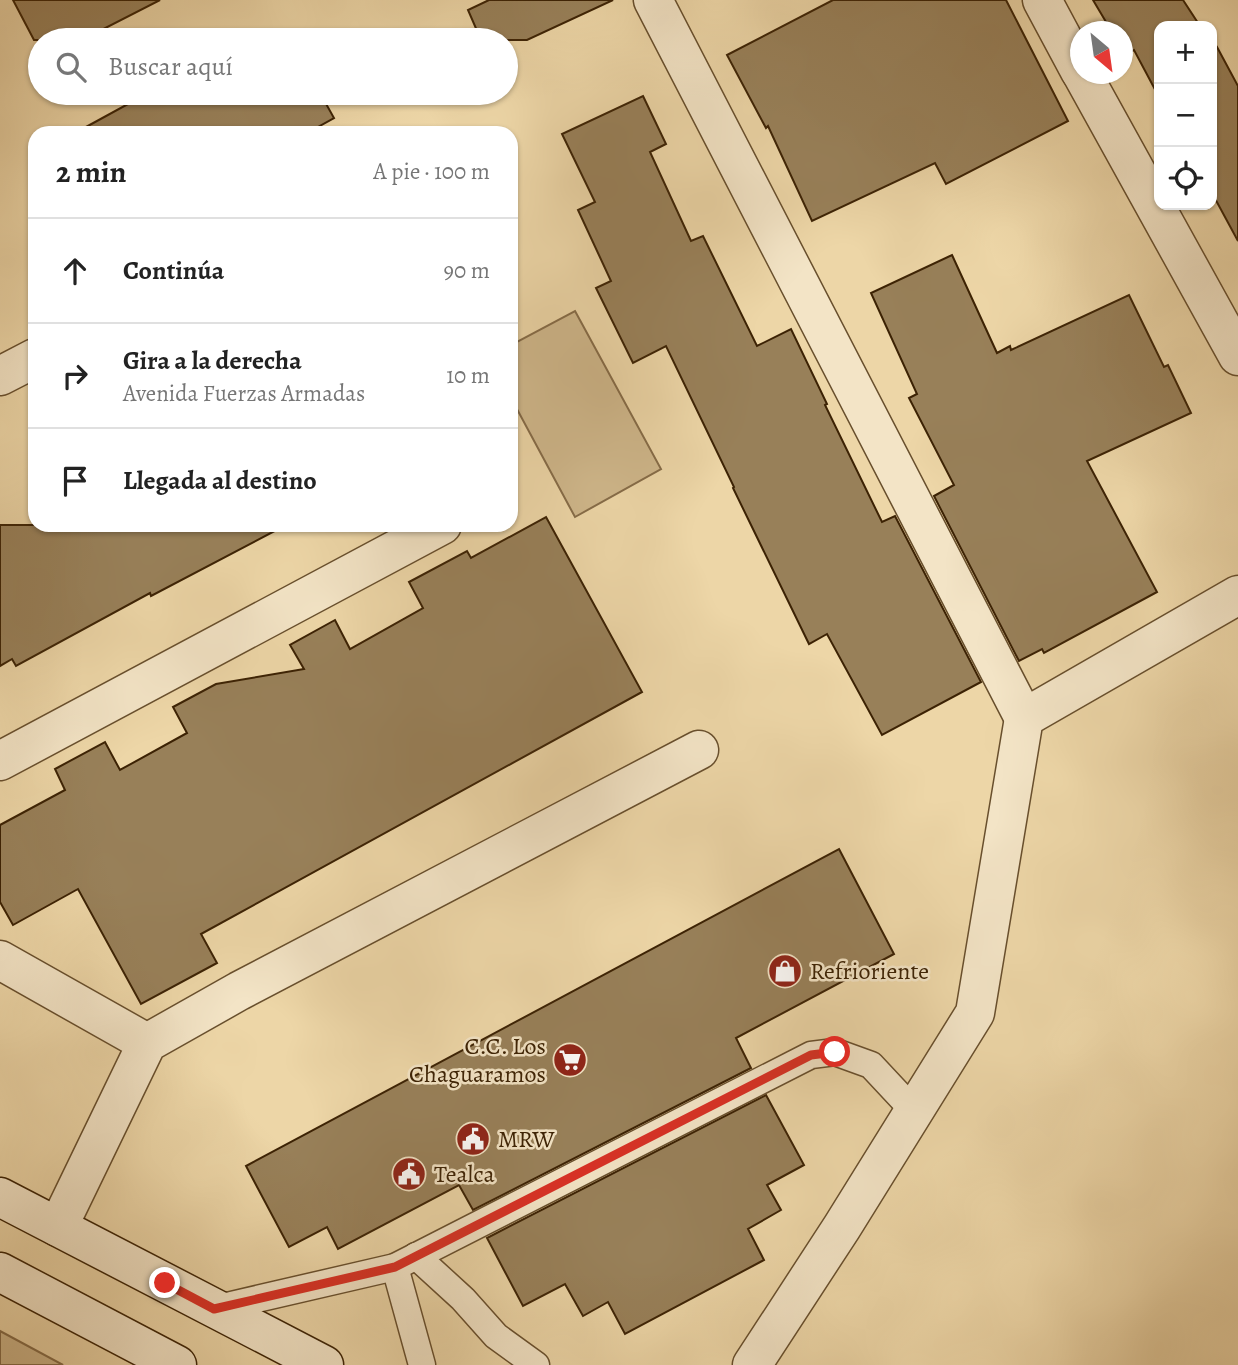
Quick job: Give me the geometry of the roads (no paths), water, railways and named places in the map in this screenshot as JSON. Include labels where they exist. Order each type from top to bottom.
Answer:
[{"type":"street","points":[[653,0],[1024,718],[975,1013],[752,1365]]},
{"type":"street","points":[[1042,0],[1070,52]]},
{"type":"street","points":[[1088,84],[1238,356]]},
{"type":"street","points":[[0,376],[28,362]]},
{"type":"street","points":[[0,761],[429,532]]},
{"type":"street","points":[[1024,718],[1238,595]]},
{"type":"street","points":[[58,1227],[147,1043],[251,985],[699,750]]},
{"type":"street","points":[[0,960],[147,1043]]},
{"type":"street","points":[[0,1197],[324,1365]]},
{"type":"street","points":[[0,1272],[177,1365]]},
{"type":"lane","points":[[214,1309],[405,1261],[811,1055],[835,1052],[871,1065],[914,1111]]},
{"type":"lane","points":[[405,1261],[422,1365]]},
{"type":"lane","points":[[405,1261],[463,1299],[496,1336],[536,1365]]},
{"type":"place","name":"Refrioriente","points":[[785,971]]},
{"type":"place","name":"C.C. Los Chaguaramos","points":[[570,1060]]},
{"type":"place","name":"MRW","points":[[473,1139]]},
{"type":"place","name":"Tealca","points":[[409,1174]]}]
